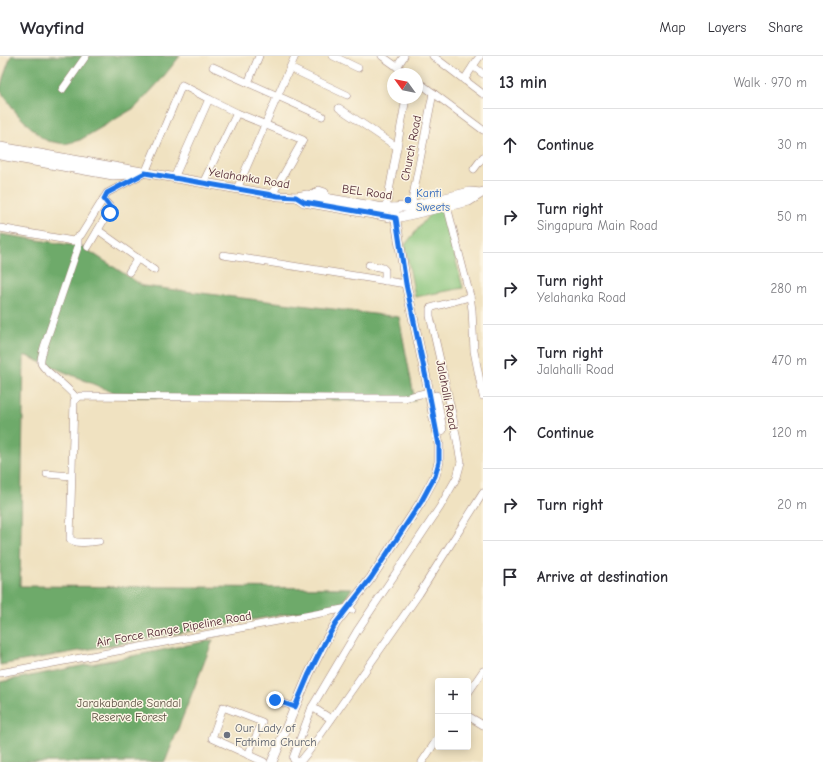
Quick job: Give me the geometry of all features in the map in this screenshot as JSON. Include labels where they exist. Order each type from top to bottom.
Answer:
[{"type":"main road","name":"Yelahanka Road","points":[[0,147],[272,195],[296,197],[304,202],[395,212]]},
{"type":"main road","name":"Yelahanka Road","points":[[0,155],[113,175],[145,173]]},
{"type":"main road","name":"BEL Road","points":[[395,212],[411,206],[470,192],[482,192]]},
{"type":"main road","name":"BEL Road","points":[[296,197],[307,195],[314,196],[395,212],[445,206],[468,201],[482,192]]},
{"type":"main road","name":"Jalahalli Road","points":[[278,762],[316,671],[327,650],[350,609],[417,508],[435,476],[439,462],[439,445],[406,284],[395,212]]},
{"type":"main road","name":"Jalahalli Road","points":[[350,609],[422,504],[438,477],[442,462],[443,443],[440,416],[395,212]]},
{"type":"main road","points":[[272,762],[309,674],[325,642],[336,623],[350,609]]},
{"type":"street","points":[[62,90],[86,56]]},
{"type":"street","points":[[248,83],[260,56]]},
{"type":"street","points":[[238,189],[294,56]]},
{"type":"street","points":[[332,56],[358,68]]},
{"type":"street","points":[[382,56],[397,67],[404,56]]},
{"type":"street","points":[[432,56],[483,94]]},
{"type":"street","points":[[464,80],[480,56]]},
{"type":"street","points":[[473,66],[483,74]]},
{"type":"street","points":[[213,67],[322,116]]},
{"type":"street","points":[[290,68],[347,95]]},
{"type":"street","points":[[0,228],[72,241],[81,235],[107,193],[145,173],[182,85],[237,113],[303,140],[272,195]]},
{"type":"street","points":[[423,86],[483,130]]},
{"type":"street","name":"Church Road","points":[[411,206],[433,93]]},
{"type":"street","points":[[174,178],[209,99]]},
{"type":"street","points":[[395,212],[397,147],[405,104]]},
{"type":"street","points":[[339,108],[397,147]]},
{"type":"street","points":[[204,183],[237,113]]},
{"type":"street","points":[[474,169],[483,157]]},
{"type":"street","points":[[88,247],[111,211],[111,208],[104,199]]},
{"type":"street","points":[[445,206],[469,299],[474,351],[483,396]]},
{"type":"street","points":[[98,230],[154,270]]},
{"type":"street","points":[[76,398],[71,390],[41,364],[41,361],[44,347],[78,247],[78,237]]},
{"type":"street","points":[[223,256],[406,284]]},
{"type":"street","points":[[129,272],[138,258]]},
{"type":"street","points":[[369,265],[383,268],[385,270],[385,281]]},
{"type":"street","points":[[469,299],[467,306],[469,314]]},
{"type":"street","points":[[469,299],[430,308],[430,316],[452,413],[461,462],[457,477],[440,507],[357,631],[312,707],[293,758],[294,760],[300,762],[331,719],[419,594],[483,493]]},
{"type":"street","points":[[99,541],[76,542],[71,541],[70,539],[74,401],[80,396],[404,398],[429,392]]},
{"type":"street","points":[[47,474],[71,476]]},
{"type":"street","name":"Air Force Range Pipeline Road","points":[[0,673],[350,609]]},
{"type":"street","points":[[471,689],[483,671]]},
{"type":"street","points":[[275,700],[295,707]]},
{"type":"street","points":[[312,707],[331,719]]},
{"type":"street","points":[[248,754],[262,722],[224,708],[212,738],[264,762]]},
{"type":"street","points":[[471,718],[483,725]]},
{"type":"street","points":[[422,762],[435,742]]},
{"type":"green space","points":[[11,56],[180,56],[136,107],[80,140],[65,144],[48,141],[42,138],[18,115],[0,90]]},
{"type":"green space","points":[[442,207],[463,288],[415,297],[405,245],[433,210]]},
{"type":"green space","points":[[0,234],[83,247],[143,286],[399,317],[415,401],[124,397],[24,355],[20,586],[352,588],[342,604],[0,665]]},
{"type":"green space","name":"Jarakabande Sandal Reserve Forest","points":[[213,640],[165,762],[0,762],[0,682]]},
{"type":"place","name":"Kanti Sweets","points":[[408,200]]},
{"type":"place","name":"Our Lady of Fathima Church","points":[[227,735]]},
{"type":"route","points":[[110,213],[112,210],[104,199],[107,193],[145,173],[278,196],[296,197],[304,202],[396,218],[403,270],[439,445],[439,462],[435,476],[421,502],[371,578],[336,623],[309,674],[295,707],[275,700]]}]
